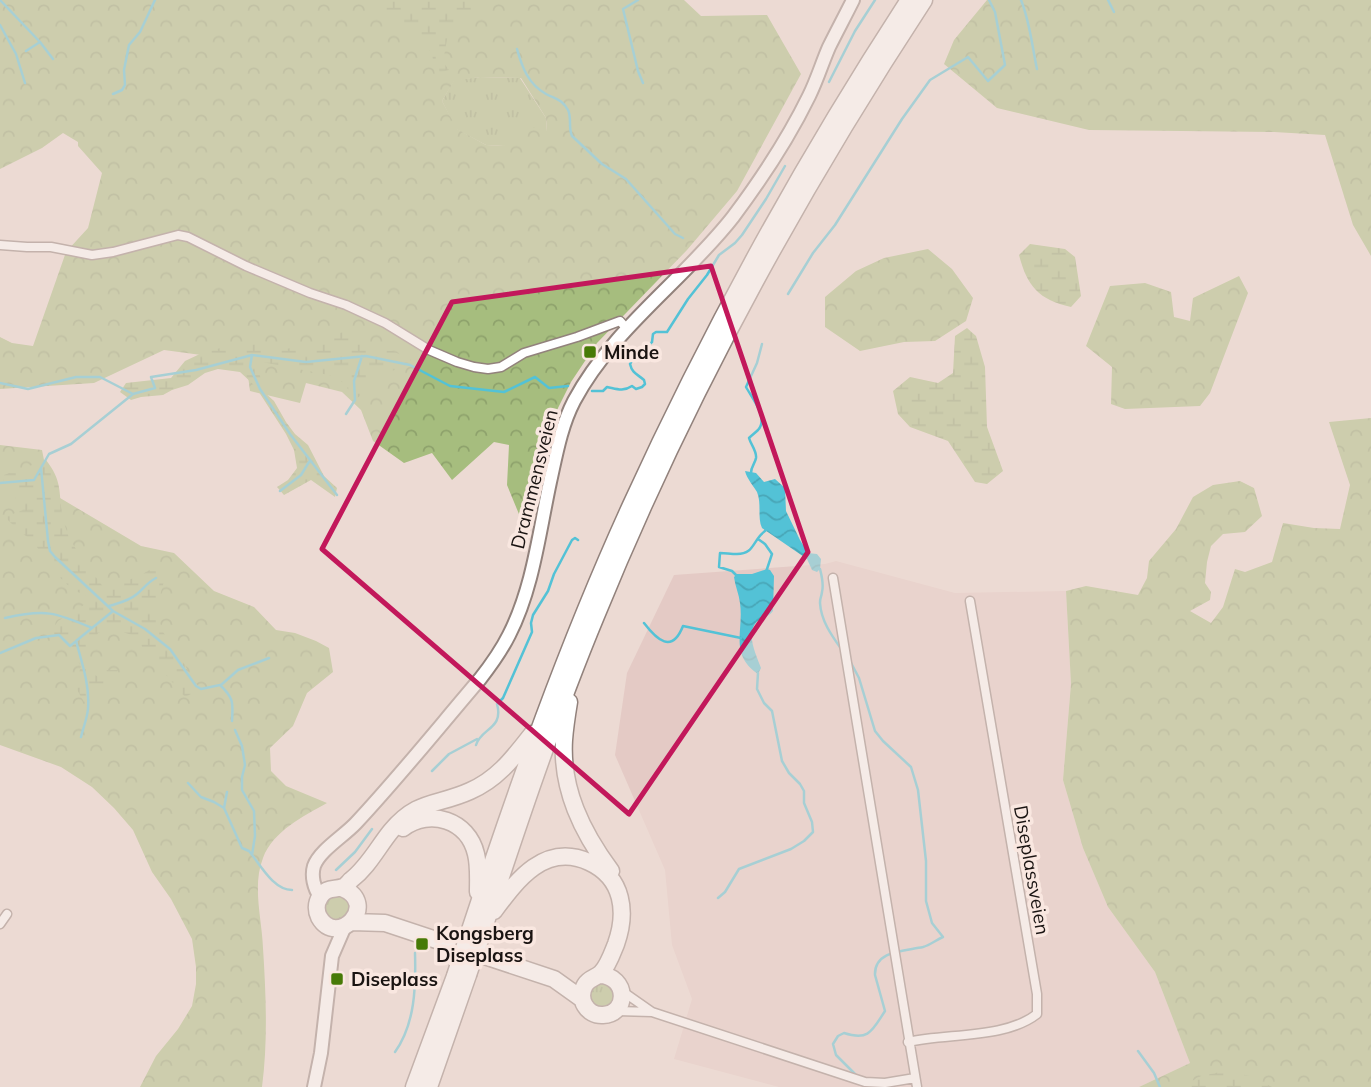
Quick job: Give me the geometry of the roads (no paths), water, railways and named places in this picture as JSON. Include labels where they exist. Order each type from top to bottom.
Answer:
[{"type":"highway","points":[[478,907],[543,719],[576,633],[621,528],[705,351],[804,169],[909,0]]},
{"type":"highway","points":[[414,1087],[461,978],[571,678],[651,490],[716,355],[775,245],[866,90],[924,0]]},
{"type":"highway","points":[[478,933],[517,882],[538,864],[558,857],[587,861],[610,878],[618,892],[623,917],[611,957],[583,989],[582,999],[593,1013],[607,1015],[614,1011],[621,1001],[618,962],[628,919],[627,902],[619,882],[586,834],[570,793],[564,754],[571,678]]},
{"type":"highway","points":[[385,923],[348,924],[333,928],[320,919],[317,904],[330,891],[356,876],[393,829],[410,813],[426,804],[470,791],[490,780],[508,764],[543,719]]},
{"type":"highway","points":[[348,924],[356,914],[356,902],[366,874],[394,836],[411,823],[432,818],[449,821],[460,828],[474,846],[478,860],[478,933]]},
{"type":"highway","points":[[330,891],[350,892],[356,902],[385,923],[554,979],[582,999]]},
{"type":"highway","points":[[554,979],[608,976],[619,986]]},
{"type":"highway","points":[[429,1087],[461,978]]},
{"type":"main road","name":"Drammensveien","points":[[330,891],[319,873],[326,851],[354,826],[480,679],[517,619],[528,584],[556,454],[567,418],[590,373],[624,325],[670,286],[726,226],[751,192],[811,92],[853,0]]},
{"type":"main road","points":[[332,956],[348,924]]},
{"type":"main road","points":[[314,1087],[332,956],[326,925]]},
{"type":"street","points":[[0,245],[51,247],[92,255],[178,235],[188,237],[246,266],[385,323],[429,350],[457,362],[488,369],[500,368],[524,353],[624,325]]},
{"type":"street","points":[[614,1011],[652,1012],[865,1082],[916,1082],[832,578]]},
{"type":"street","name":"Diseplassveien","points":[[908,1042],[1002,1029],[1026,1022],[1037,1014],[1037,994],[970,600]]},
{"type":"street","points":[[0,924],[7,914]]},
{"type":"street","points":[[619,986],[652,1012]]},
{"type":"water","points":[[745,471],[756,473],[764,482],[775,479],[785,488],[786,511],[800,540],[808,553],[817,554],[821,559],[817,572],[812,570],[807,559],[762,528],[757,492]]},
{"type":"water","points":[[767,569],[774,576],[773,611],[759,620],[752,630],[752,643],[761,668],[758,674],[749,666],[741,650],[741,613],[734,577],[737,574],[752,574]]},
{"type":"waterway","points":[[0,0],[53,59]]},
{"type":"waterway","points":[[113,94],[122,90],[125,85],[124,70],[129,45],[140,32],[155,0]]},
{"type":"waterway","points":[[638,0],[623,9],[643,83]]},
{"type":"waterway","points":[[829,82],[855,31],[875,0]]},
{"type":"waterway","points":[[788,294],[930,80],[968,57],[988,81],[1005,65],[995,12],[989,0]]},
{"type":"waterway","points":[[1021,0],[1029,25],[1037,69]]},
{"type":"waterway","points":[[1108,0],[1114,12]]},
{"type":"waterway","points":[[0,25],[16,54],[25,83]]},
{"type":"waterway","points":[[26,51],[40,42]]},
{"type":"waterway","points":[[517,49],[530,80],[540,90],[566,106],[572,136],[602,164],[626,179],[675,234],[683,238]]},
{"type":"waterway","points":[[592,391],[603,391],[607,387],[623,389],[632,386],[636,389],[645,384],[632,369],[630,364],[633,359],[652,342],[653,334],[667,332],[719,255],[742,235],[785,166]]},
{"type":"waterway","points":[[751,473],[756,455],[749,438],[758,430],[762,420],[746,387],[762,344]]},
{"type":"waterway","points":[[252,355],[250,367],[260,389],[290,434],[337,495]]},
{"type":"waterway","points":[[0,383],[28,389],[76,377],[100,377],[133,394],[155,388],[151,377],[196,370],[252,355],[306,362],[366,356],[410,365],[450,386],[504,392],[535,377],[549,388],[568,386]]},
{"type":"waterway","points":[[346,414],[355,400],[354,381],[362,356]]},
{"type":"waterway","points":[[0,483],[34,480],[49,454],[71,444],[133,394]]},
{"type":"waterway","points":[[280,491],[301,475],[309,462]]},
{"type":"waterway","points":[[41,468],[50,551],[113,611],[145,629],[170,649],[196,686],[201,689],[220,685],[232,701],[232,721]]},
{"type":"waterway","points":[[736,575],[719,567],[720,553],[745,553],[767,529]]},
{"type":"waterway","points":[[758,539],[772,554],[766,572]]},
{"type":"waterway","points":[[476,745],[497,719],[497,704],[503,698],[532,632],[533,615],[548,591],[572,540],[578,540]]},
{"type":"waterway","points":[[820,569],[823,583],[820,603],[822,616],[842,650]]},
{"type":"waterway","points":[[109,606],[131,598],[156,578]]},
{"type":"waterway","points":[[81,737],[87,713],[88,692],[76,641],[113,611]]},
{"type":"waterway","points":[[5,618],[50,614],[92,628]]},
{"type":"waterway","points":[[644,623],[659,639],[669,642],[679,635],[683,626],[741,638]]},
{"type":"waterway","points":[[0,653],[36,638],[59,635],[70,646],[75,642]]},
{"type":"waterway","points":[[221,685],[238,670],[269,658]]},
{"type":"waterway","points":[[850,661],[859,678],[875,731],[911,767],[918,790],[926,861],[926,901],[932,923],[943,937],[923,947],[885,956],[876,967],[875,975],[885,1011],[877,1024],[865,1035],[844,1033],[838,1036],[833,1044],[836,1055],[856,1077]]},
{"type":"waterway","points":[[718,898],[725,892],[739,869],[791,849],[813,832],[804,803],[804,791],[782,761],[772,711],[764,703],[757,689],[758,673]]},
{"type":"waterway","points":[[235,730],[242,746],[245,765],[242,790],[254,811],[255,836],[252,855]]},
{"type":"waterway","points":[[432,771],[449,754],[477,739]]},
{"type":"waterway","points":[[188,783],[201,797],[224,808]]},
{"type":"waterway","points":[[227,792],[224,808],[242,848],[249,851],[273,881],[292,890]]},
{"type":"waterway","points":[[336,870],[355,852],[372,829]]},
{"type":"waterway","points":[[395,1052],[407,1030],[410,1017],[415,953]]},
{"type":"waterway","points":[[1138,1051],[1154,1073],[1160,1087]]},
{"type":"place","name":"Minde","points":[[590,352]]},
{"type":"place","name":"Kongsberg Diseplass","points":[[422,944]]},
{"type":"place","name":"Diseplass","points":[[337,979]]}]
